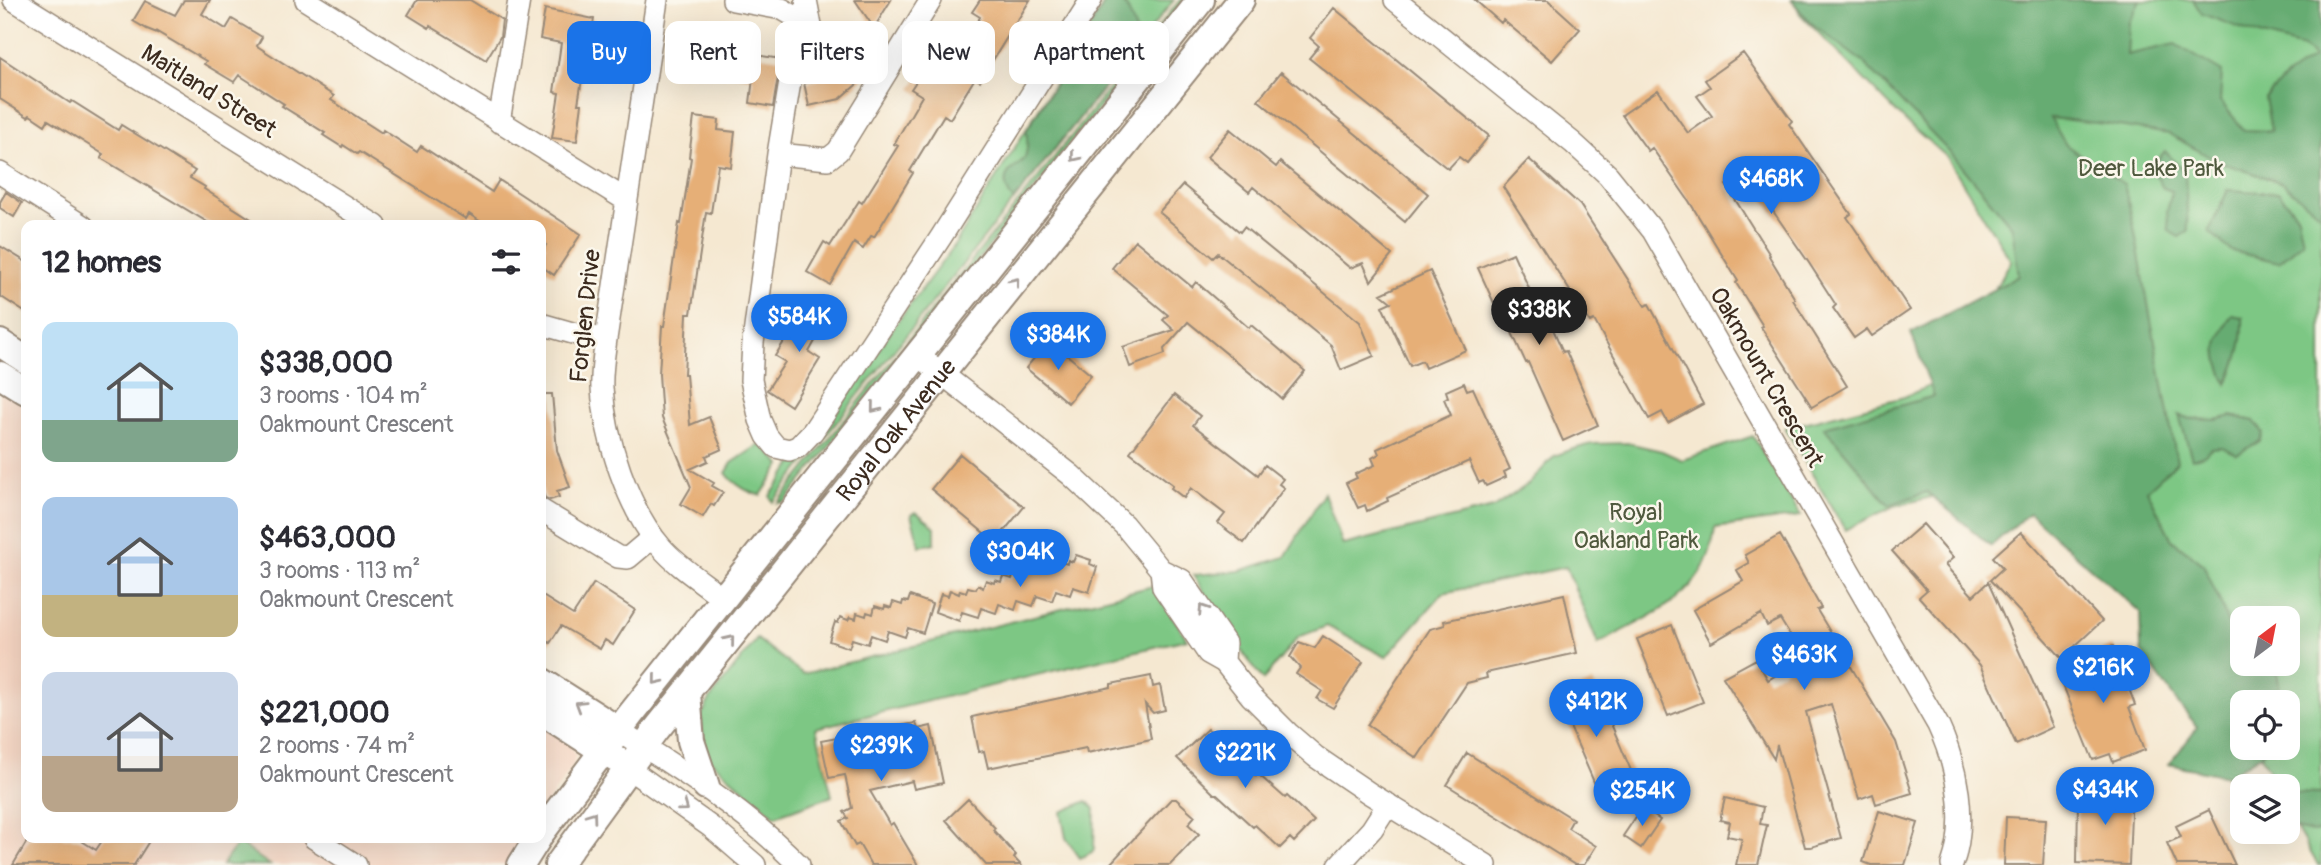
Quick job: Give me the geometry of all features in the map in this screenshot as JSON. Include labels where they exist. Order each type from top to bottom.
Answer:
[{"type":"main road","name":"Royal Oak Avenue","points":[[546,826],[610,740],[1201,0]]},
{"type":"main road","name":"Royal Oak Avenue","points":[[558,865],[644,746],[1241,0]]},
{"type":"main road","points":[[0,343],[21,357]]},
{"type":"main road","points":[[0,375],[21,388]]},
{"type":"main road","points":[[546,685],[610,740],[628,768]]},
{"type":"main road","points":[[687,693],[691,741],[706,786]]},
{"type":"main road","points":[[546,713],[610,740]]},
{"type":"main road","points":[[521,865],[535,843]]},
{"type":"street","name":"Maitland Street","points":[[15,0],[366,220]]},
{"type":"street","points":[[306,0],[626,200]]},
{"type":"street","points":[[499,122],[519,0]]},
{"type":"street","name":"Forglen Drive","points":[[657,0],[606,339],[601,384],[604,412],[609,438],[628,490],[653,537],[670,557],[723,598]]},
{"type":"street","points":[[733,0],[782,9],[802,21]]},
{"type":"street","points":[[807,0],[810,21]]},
{"type":"street","points":[[778,154],[828,159],[838,151],[931,0]]},
{"type":"street","points":[[790,84],[753,343],[751,380],[754,401],[767,436],[776,447],[789,450],[798,447],[813,431],[941,237],[1091,0]]},
{"type":"street","name":"Oakmount Crescent","points":[[1395,0],[1573,142],[1608,175],[1653,231],[1938,725],[1955,772],[1959,807],[1959,833],[1952,865]]},
{"type":"street","points":[[0,173],[74,220]]},
{"type":"street","points":[[546,325],[583,336],[606,339]]},
{"type":"street","points":[[918,355],[1071,475],[1124,525],[1161,570],[1163,587],[1208,653],[1224,662],[1251,696],[1295,740],[1388,804],[1486,865]]},
{"type":"street","points":[[546,513],[618,557],[628,558],[653,537]]},
{"type":"street","points":[[610,740],[644,746],[706,786],[752,821],[799,865]]},
{"type":"street","points":[[628,768],[711,827],[755,865]]},
{"type":"street","points":[[1339,865],[1371,830],[1388,804]]},
{"type":"street","points":[[322,843],[356,865]]},
{"type":"shaded area","points":[[0,385],[21,398],[21,843],[520,843],[507,865],[0,865]]},
{"type":"shaded area","points":[[546,726],[571,744],[575,756],[573,765],[546,805]]},
{"type":"green space","points":[[1106,0],[1174,0],[1157,21],[1093,21]]},
{"type":"green space","points":[[1106,0],[1122,1],[1133,21],[1094,21]]},
{"type":"green space","points":[[1180,0],[1186,0],[1169,21],[1163,21]]},
{"type":"green space","points":[[1791,0],[2140,0],[2129,22],[2127,55],[2175,44],[2222,72],[2220,101],[2244,130],[2271,131],[2265,98],[2287,76],[2314,57],[2303,47],[2262,36],[2202,14],[2193,0],[2321,0],[2321,215],[2282,183],[2217,161],[2169,134],[2050,118],[2066,145],[2124,184],[2177,462],[2147,490],[2172,540],[2203,564],[2222,606],[2230,631],[2230,676],[2278,676],[2279,690],[2230,690],[2230,760],[2252,760],[2227,776],[2169,764],[2198,727],[2141,651],[2140,612],[2029,513],[1991,546],[1927,492],[1889,505],[1824,427],[1934,396],[1911,333],[2019,276],[2012,227],[1956,159],[1864,63],[1811,23]]},
{"type":"green space","name":"Deer Lake Park","points":[[1794,0],[2321,0],[2321,865],[2318,865],[2300,834],[2300,774],[2271,774],[2264,760],[2300,760],[2300,690],[2234,690],[2095,472],[1936,496],[1894,506],[1845,530],[1785,428],[1904,397],[1941,381],[2011,261],[1947,157],[1905,121],[1800,14]]},
{"type":"green space","points":[[1054,84],[1107,84],[773,502],[770,496],[795,461],[810,452],[895,325],[954,246]]},
{"type":"green space","points":[[1055,84],[1107,84],[1014,200],[1007,189],[1006,178],[1024,159],[1026,131]]},
{"type":"green space","points":[[1113,84],[1119,84],[785,502],[778,503]]},
{"type":"green space","points":[[2165,151],[2185,173],[2188,231],[2179,237],[2169,231],[2167,212],[2172,191],[2163,188],[2151,167]]},
{"type":"green space","points":[[2228,190],[2279,193],[2298,216],[2303,242],[2279,262],[2231,251],[2209,231]]},
{"type":"green space","points":[[2232,315],[2243,317],[2242,335],[2237,360],[2227,384],[2218,349],[2221,334]]},
{"type":"green space","points":[[2179,415],[2191,419],[2216,420],[2232,416],[2254,421],[2263,433],[2260,441],[2237,454],[2222,447],[2211,448],[2204,455],[2192,459]]},
{"type":"green space","name":"Royal Oakland Park","points":[[1753,436],[1801,516],[1715,528],[1710,552],[1689,587],[1657,612],[1598,644],[1566,567],[1443,593],[1386,657],[1327,626],[1298,637],[1263,680],[1193,575],[1239,571],[1285,557],[1324,493],[1343,545],[1493,508],[1530,483],[1554,456],[1573,449],[1592,444],[1628,443],[1662,451],[1682,460]]},
{"type":"green space","points":[[759,445],[766,448],[781,465],[761,495],[751,493],[726,473],[732,463]]},
{"type":"green space","points":[[916,512],[935,527],[935,543],[920,546],[911,515]]},
{"type":"green space","points":[[1153,586],[1187,639],[816,728],[832,796],[775,816],[705,753],[701,716],[710,699],[757,639],[803,674]]},
{"type":"green space","points":[[2300,793],[2321,794],[2321,831],[2300,829]]},
{"type":"green space","points":[[1087,801],[1095,809],[1094,849],[1080,858],[1066,838],[1061,812]]},
{"type":"green space","points":[[238,843],[270,865],[222,865]]},
{"type":"building","points":[[184,0],[210,0],[202,14],[226,29],[232,19],[262,37],[257,46],[334,96],[331,100],[382,133],[383,130],[417,152],[421,146],[492,192],[499,180],[581,234],[554,275],[546,269],[546,220],[478,220],[469,214],[466,219],[359,152],[357,154],[343,145],[342,147],[323,135],[325,133],[239,75],[234,82],[204,64],[206,61],[133,21],[145,1],[175,15]]},
{"type":"building","points":[[417,0],[470,0],[502,20],[500,37],[486,60],[408,15]]},
{"type":"building","points":[[855,0],[891,0],[878,21],[869,21]]},
{"type":"building","points":[[980,0],[1030,0],[1017,21],[1009,21],[1009,34],[995,57],[995,21],[978,21],[980,17],[972,12]]},
{"type":"building","points":[[1475,0],[1548,0],[1580,29],[1552,61]]},
{"type":"building","points":[[1334,8],[1489,136],[1467,163],[1459,157],[1448,169],[1309,58],[1319,46],[1310,38]]},
{"type":"building","points":[[545,9],[594,19],[567,21],[567,84],[581,84],[578,104],[582,104],[577,141],[552,138],[559,93],[554,92],[561,43],[540,39]]},
{"type":"building","points":[[1743,53],[1792,121],[1789,124],[1851,214],[1847,217],[1910,310],[1872,336],[1867,329],[1854,338],[1833,308],[1836,305],[1809,263],[1746,172],[1726,185],[1847,386],[1812,407],[1761,327],[1763,326],[1736,283],[1738,281],[1689,201],[1652,148],[1648,151],[1622,115],[1658,90],[1688,133],[1712,116],[1697,96],[1710,87],[1705,80]]},
{"type":"building","points":[[761,56],[775,58],[777,84],[773,107],[750,103],[752,84],[761,84]]},
{"type":"building","points":[[0,57],[70,103],[72,101],[118,130],[121,125],[195,171],[190,178],[253,220],[204,220],[101,158],[103,154],[48,120],[45,125],[0,99]]},
{"type":"building","points":[[1281,72],[1428,194],[1405,222],[1258,100]]},
{"type":"building","points":[[804,84],[857,84],[840,99],[809,106]]},
{"type":"building","points":[[914,84],[971,84],[950,119],[944,115],[874,237],[871,236],[863,249],[854,243],[830,285],[807,272],[824,242],[830,246],[859,201],[862,203],[898,146],[894,144],[922,96],[911,89]]},
{"type":"building","points":[[694,117],[719,120],[718,130],[735,132],[731,167],[718,165],[711,213],[706,212],[691,314],[687,314],[684,374],[690,425],[709,417],[722,449],[706,456],[708,461],[690,469],[714,483],[712,486],[723,492],[703,517],[681,504],[691,487],[662,418],[659,374],[662,326],[679,223],[681,224]]},
{"type":"building","points":[[1230,129],[1276,167],[1280,162],[1392,255],[1371,281],[1363,263],[1350,268],[1253,187],[1249,192],[1207,157]]},
{"type":"building","points":[[1529,159],[1580,205],[1645,306],[1649,304],[1703,404],[1668,423],[1662,412],[1649,419],[1594,320],[1590,322],[1503,187]]},
{"type":"building","points":[[1183,185],[1240,232],[1244,227],[1360,322],[1374,356],[1341,370],[1331,345],[1218,253],[1213,258],[1159,212]]},
{"type":"building","points":[[6,192],[22,203],[14,217],[0,208],[0,202]]},
{"type":"building","points":[[1135,240],[1192,287],[1196,282],[1249,328],[1251,325],[1305,371],[1282,399],[1188,322],[1164,349],[1165,354],[1130,367],[1123,347],[1174,330],[1163,320],[1168,315],[1112,268]]},
{"type":"building","points":[[0,246],[21,259],[21,310],[0,296]]},
{"type":"building","points":[[1513,253],[1541,315],[1546,313],[1563,352],[1566,351],[1598,425],[1563,441],[1528,362],[1526,363],[1508,324],[1504,325],[1478,268]]},
{"type":"building","points":[[1430,271],[1466,350],[1425,368],[1422,361],[1410,366],[1382,306],[1391,302],[1381,294]]},
{"type":"building","points":[[810,301],[830,314],[809,352],[820,359],[791,406],[767,390],[785,362],[775,356]]},
{"type":"building","points":[[1049,340],[1091,375],[1068,403],[1026,368]]},
{"type":"building","points":[[1464,383],[1467,390],[1473,388],[1510,469],[1504,472],[1506,477],[1486,486],[1483,481],[1479,483],[1469,461],[1387,498],[1388,501],[1367,511],[1365,505],[1358,508],[1346,483],[1357,478],[1355,474],[1375,465],[1372,458],[1379,454],[1377,449],[1451,415],[1444,399],[1448,397],[1446,391]]},
{"type":"building","points":[[546,394],[552,394],[557,450],[570,487],[557,491],[559,497],[546,498]]},
{"type":"building","points":[[1174,395],[1200,416],[1193,425],[1258,475],[1265,465],[1283,479],[1279,484],[1284,488],[1244,543],[1218,523],[1225,514],[1191,488],[1184,498],[1171,488],[1173,485],[1130,452]]},
{"type":"building","points":[[960,454],[1024,507],[995,542],[931,489]]},
{"type":"building","points":[[1923,524],[1953,558],[1945,565],[1973,596],[1988,582],[2053,727],[2016,744],[1980,665],[1919,597],[1927,590],[1892,551]]},
{"type":"building","points":[[2021,532],[2102,621],[2062,658],[1990,580],[2003,568],[1993,557]]},
{"type":"building","points":[[1780,535],[1821,608],[1817,610],[1896,742],[1912,793],[1876,804],[1873,794],[1859,799],[1831,704],[1806,712],[1841,838],[1811,847],[1805,847],[1777,745],[1774,759],[1723,677],[1756,659],[1768,680],[1804,658],[1780,619],[1767,626],[1761,614],[1711,643],[1693,610],[1743,581],[1737,570],[1749,563],[1745,555]]},
{"type":"building","points":[[1076,555],[1091,560],[1090,564],[1097,567],[1089,592],[1073,587],[1070,595],[1056,590],[1052,601],[1037,596],[1033,606],[1018,601],[1015,610],[999,604],[996,613],[981,608],[978,617],[962,612],[959,621],[935,612],[941,594],[948,596],[950,590],[959,594],[960,590],[966,592],[968,587],[976,589],[978,585],[983,588],[986,580],[1001,582],[1003,576],[1012,579],[1014,574],[1019,576],[1021,570],[1031,574],[1032,570],[1039,572],[1040,567],[1049,570],[1050,566],[1056,567],[1058,561],[1067,564],[1068,560],[1073,562]]},
{"type":"building","points":[[594,583],[635,610],[613,645],[605,640],[600,649],[561,626],[550,643],[546,640],[546,598],[573,615]]},
{"type":"building","points":[[1564,594],[1577,653],[1486,673],[1487,678],[1467,683],[1417,758],[1367,725],[1430,629],[1445,625],[1444,621]]},
{"type":"building","points":[[910,596],[932,604],[923,633],[908,628],[905,637],[888,631],[885,640],[871,635],[868,644],[852,639],[849,648],[829,641],[835,622],[838,623],[840,617],[848,620],[850,617],[856,619],[857,613],[866,616],[867,612],[873,614],[875,606],[891,608],[893,602],[902,605],[903,601],[908,602]]},
{"type":"building","points":[[1672,625],[1703,702],[1668,716],[1637,639]]},
{"type":"building","points":[[1323,636],[1363,662],[1333,708],[1317,699],[1322,691],[1296,674],[1300,668],[1290,657],[1299,642],[1315,648]]},
{"type":"building","points":[[2113,646],[2135,705],[2129,707],[2145,750],[2113,762],[2110,754],[2093,760],[2059,675],[2072,670],[2066,664]]},
{"type":"building","points":[[1151,676],[1153,687],[1160,685],[1165,710],[1153,713],[1145,704],[1151,739],[1087,753],[1086,748],[988,768],[984,751],[979,752],[972,717]]},
{"type":"building","points":[[1593,682],[1633,775],[1633,781],[1600,796],[1557,697]]},
{"type":"building","points":[[916,723],[918,729],[931,726],[943,783],[914,789],[912,781],[870,791],[918,865],[871,865],[859,844],[855,846],[841,821],[848,818],[844,812],[852,808],[845,775],[829,778],[821,741]]},
{"type":"building","points":[[1208,729],[1226,747],[1228,745],[1256,776],[1258,774],[1285,798],[1287,796],[1314,821],[1294,842],[1290,838],[1280,848],[1214,794],[1177,758]]},
{"type":"building","points":[[1467,753],[1573,819],[1568,828],[1596,846],[1584,865],[1575,865],[1447,785]]},
{"type":"building","points":[[2093,787],[2132,788],[2129,865],[2077,863],[2078,798],[2093,799]]},
{"type":"building","points":[[1725,798],[1763,807],[1760,824],[1767,825],[1758,865],[1736,865],[1742,839],[1727,836],[1730,822],[1720,820]]},
{"type":"building","points":[[968,799],[995,828],[993,830],[1016,855],[1014,858],[1021,865],[986,865],[946,820]]},
{"type":"building","points":[[1171,799],[1176,799],[1195,816],[1188,824],[1199,834],[1170,865],[1109,865]]},
{"type":"building","points":[[1642,808],[1660,820],[1641,848],[1623,836]]},
{"type":"building","points":[[2209,810],[2235,865],[2177,865],[2167,843],[2181,837],[2176,826]]},
{"type":"building","points":[[1879,811],[1918,823],[1905,865],[1871,865],[1863,862]]},
{"type":"building","points":[[2006,817],[2046,819],[2043,865],[2004,865]]},
{"type":"building","points":[[26,843],[85,843],[96,850],[101,843],[148,843],[134,865],[13,865]]}]
